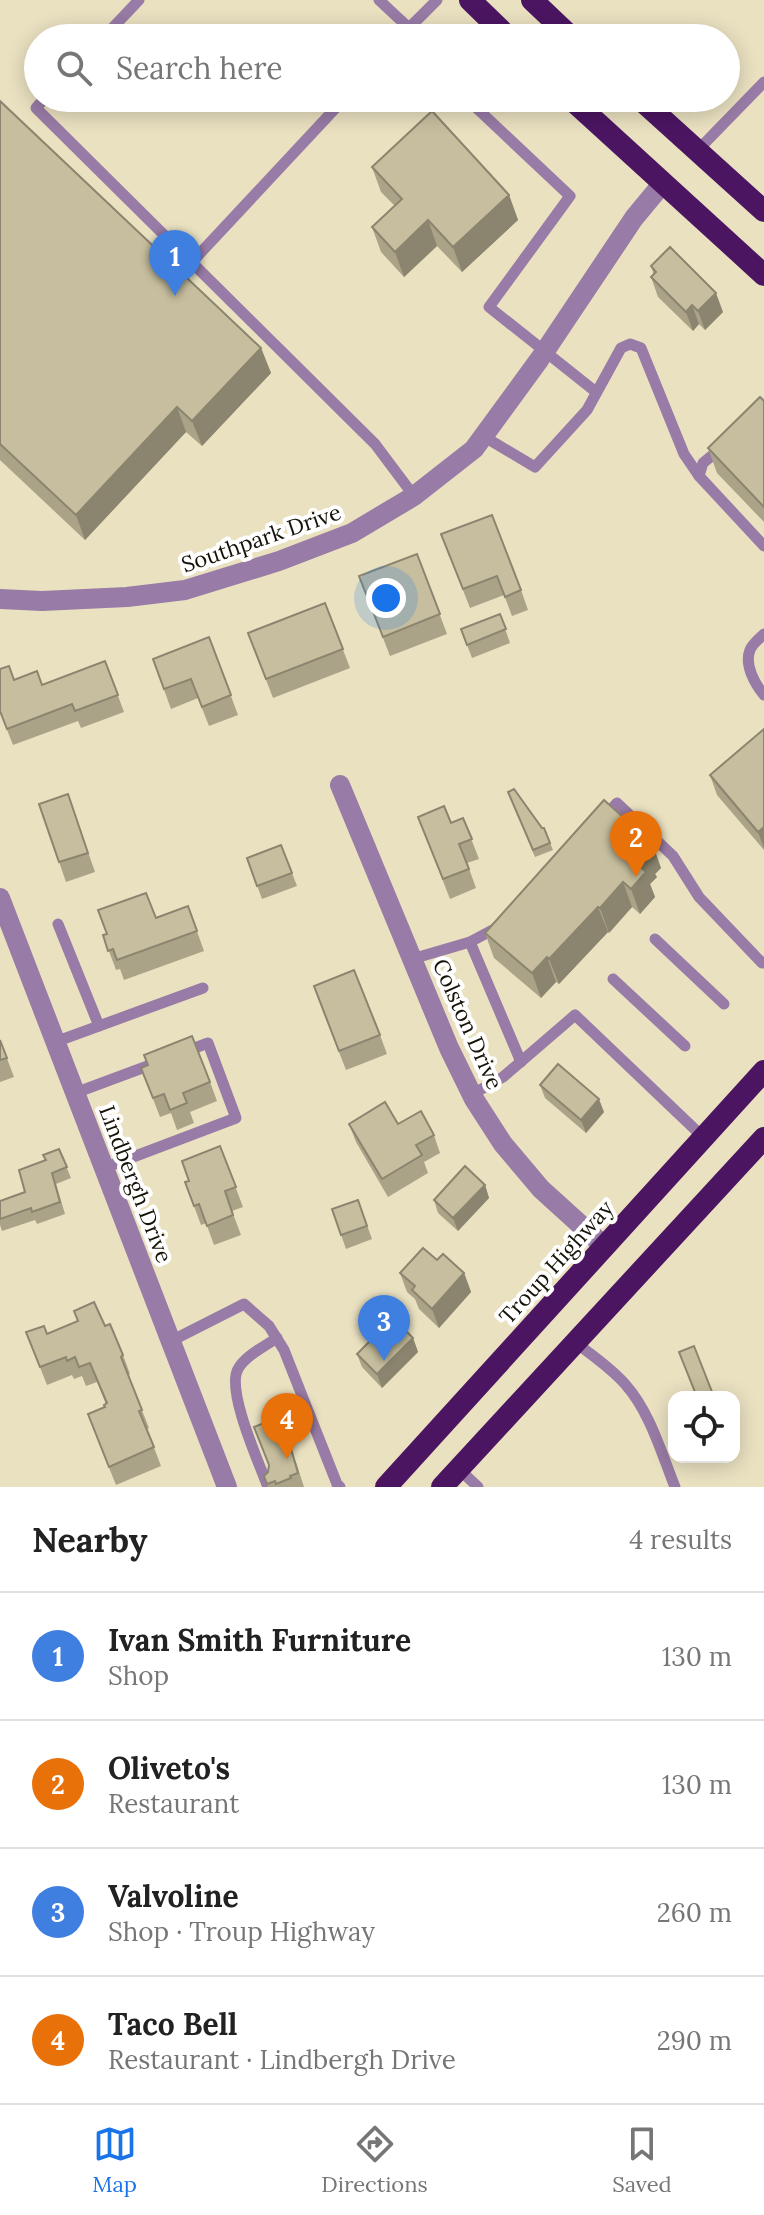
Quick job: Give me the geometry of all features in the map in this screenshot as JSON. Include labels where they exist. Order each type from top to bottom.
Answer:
[{"type":"highway","points":[[470,0],[492,24]]},
{"type":"highway","points":[[532,0],[557,24]]},
{"type":"highway","points":[[585,112],[764,275]]},
{"type":"highway","points":[[655,112],[764,211]]},
{"type":"highway","name":"Troup Highway","points":[[386,1487],[764,1071]]},
{"type":"highway","points":[[442,1487],[764,1138]]},
{"type":"street","name":"Southpark Drive","points":[[0,599],[42,601],[127,597],[185,590],[279,561],[352,533],[414,496],[474,449],[545,351],[634,218],[663,183]]},
{"type":"street","name":"Colston Drive","points":[[340,785],[471,1095],[503,1144],[541,1189],[605,1247]]},
{"type":"street","name":"Lindbergh Drive","points":[[0,898],[227,1487]]},
{"type":"lane","points":[[116,24],[139,0]]},
{"type":"lane","points":[[379,0],[405,24]]},
{"type":"lane","points":[[413,24],[437,0]]},
{"type":"lane","points":[[740,107],[764,82]]},
{"type":"lane","points":[[40,112],[375,444],[414,496]]},
{"type":"lane","points":[[191,263],[332,112]]},
{"type":"lane","points":[[481,112],[570,196],[489,307],[596,392]]},
{"type":"lane","points":[[698,150],[735,112]]},
{"type":"lane","points":[[483,436],[535,467],[587,410],[621,348],[630,344],[641,348],[684,454],[699,476],[764,546]]},
{"type":"lane","points":[[699,476],[703,463],[727,443]]},
{"type":"lane","points":[[764,634],[750,649],[749,665],[755,685],[764,695]]},
{"type":"lane","points":[[592,829],[617,803],[673,856],[699,897],[764,962]]},
{"type":"lane","points":[[412,959],[470,942],[512,919]]},
{"type":"lane","points":[[58,924],[99,1026]]},
{"type":"lane","points":[[655,939],[724,1004]]},
{"type":"lane","points":[[470,942],[521,1062]]},
{"type":"lane","points":[[613,979],[685,1046]]},
{"type":"lane","points":[[55,1042],[203,988]]},
{"type":"lane","points":[[471,1095],[503,1077],[575,1015],[704,1138]]},
{"type":"lane","points":[[104,1168],[236,1118],[208,1043],[178,1054]]},
{"type":"lane","points":[[75,1093],[164,1060]]},
{"type":"lane","points":[[171,1341],[244,1304],[269,1326],[284,1350],[336,1486]]},
{"type":"lane","points":[[268,1487],[237,1402],[235,1386],[236,1371],[243,1362],[277,1338]]},
{"type":"lane","points":[[576,1343],[624,1383],[637,1400],[675,1487]]},
{"type":"lane","points":[[459,1469],[478,1487]]},
{"type":"building","points":[[0,101],[261,348],[192,421],[177,407],[76,515],[0,444]]},
{"type":"building","points":[[433,112],[509,195],[453,247],[428,220],[395,252],[372,227],[402,199],[372,167]]},
{"type":"building","points":[[670,247],[716,293],[698,311],[692,305],[686,312],[651,277],[656,272],[651,266]]},
{"type":"building","points":[[760,397],[764,401],[764,507],[708,448]]},
{"type":"building","points":[[492,515],[521,590],[505,597],[497,576],[463,589],[441,534]]},
{"type":"building","points":[[417,554],[440,614],[383,637],[359,576]]},
{"type":"building","points":[[325,603],[343,649],[266,679],[248,633]]},
{"type":"building","points":[[500,614],[506,629],[467,645],[461,629]]},
{"type":"building","points":[[209,637],[231,695],[202,707],[191,679],[164,689],[153,659]]},
{"type":"building","points":[[105,661],[118,695],[75,711],[72,704],[7,729],[0,711],[0,669],[9,666],[14,680],[37,671],[42,685]]},
{"type":"building","points":[[764,729],[764,827],[758,832],[710,775]]},
{"type":"building","points":[[514,789],[544,828],[550,843],[533,850],[508,792]]},
{"type":"building","points":[[68,794],[88,853],[59,862],[39,804]]},
{"type":"building","points":[[604,800],[652,843],[637,864],[646,872],[631,889],[623,882],[532,973],[485,933]]},
{"type":"building","points":[[444,806],[451,823],[463,818],[472,839],[459,844],[469,869],[443,879],[418,817]]},
{"type":"building","points":[[281,845],[292,873],[257,886],[247,858]]},
{"type":"building","points":[[146,893],[156,918],[188,906],[197,931],[117,960],[113,949],[108,951],[103,935],[107,934],[98,910]]},
{"type":"building","points":[[354,970],[380,1035],[339,1051],[314,986]]},
{"type":"building","points":[[192,1036],[210,1082],[183,1093],[187,1103],[170,1110],[164,1094],[153,1098],[141,1068],[148,1065],[144,1055]]},
{"type":"building","points":[[0,1040],[7,1058],[0,1060]]},
{"type":"building","points":[[558,1064],[599,1099],[581,1120],[540,1085]]},
{"type":"building","points":[[385,1102],[398,1124],[421,1111],[434,1135],[416,1145],[422,1155],[382,1179],[349,1124]]},
{"type":"building","points":[[220,1146],[236,1187],[225,1191],[233,1215],[207,1226],[199,1204],[194,1206],[185,1182],[189,1181],[182,1161]]},
{"type":"building","points":[[59,1149],[67,1167],[52,1173],[60,1202],[0,1219],[0,1201],[25,1192],[19,1170],[46,1160],[43,1155]]},
{"type":"building","points":[[465,1166],[485,1185],[453,1218],[434,1200]]},
{"type":"building","points":[[358,1200],[367,1226],[341,1235],[332,1209]]},
{"type":"building","points":[[423,1248],[437,1260],[443,1254],[464,1273],[432,1309],[412,1290],[415,1286],[400,1273]]},
{"type":"building","points":[[94,1302],[105,1326],[110,1324],[123,1355],[121,1357],[142,1410],[139,1411],[154,1447],[109,1467],[88,1414],[105,1407],[107,1403],[90,1363],[79,1367],[75,1357],[67,1361],[66,1357],[40,1367],[26,1332],[44,1326],[47,1334],[78,1321],[74,1311]]},
{"type":"building","points":[[393,1318],[413,1338],[377,1374],[357,1354]]},
{"type":"building","points":[[694,1346],[712,1391],[695,1391],[679,1352]]},
{"type":"building","points":[[276,1418],[285,1444],[289,1442],[298,1473],[276,1484],[275,1481],[267,1484],[264,1476],[269,1465],[254,1427]]},
{"type":"place","name":"Ivan Smith Furniture","points":[[175,296]]},
{"type":"place","name":"Oliveto's","points":[[636,877]]},
{"type":"place","name":"Valvoline","points":[[384,1361]]},
{"type":"place","name":"Taco Bell","points":[[287,1459]]}]
